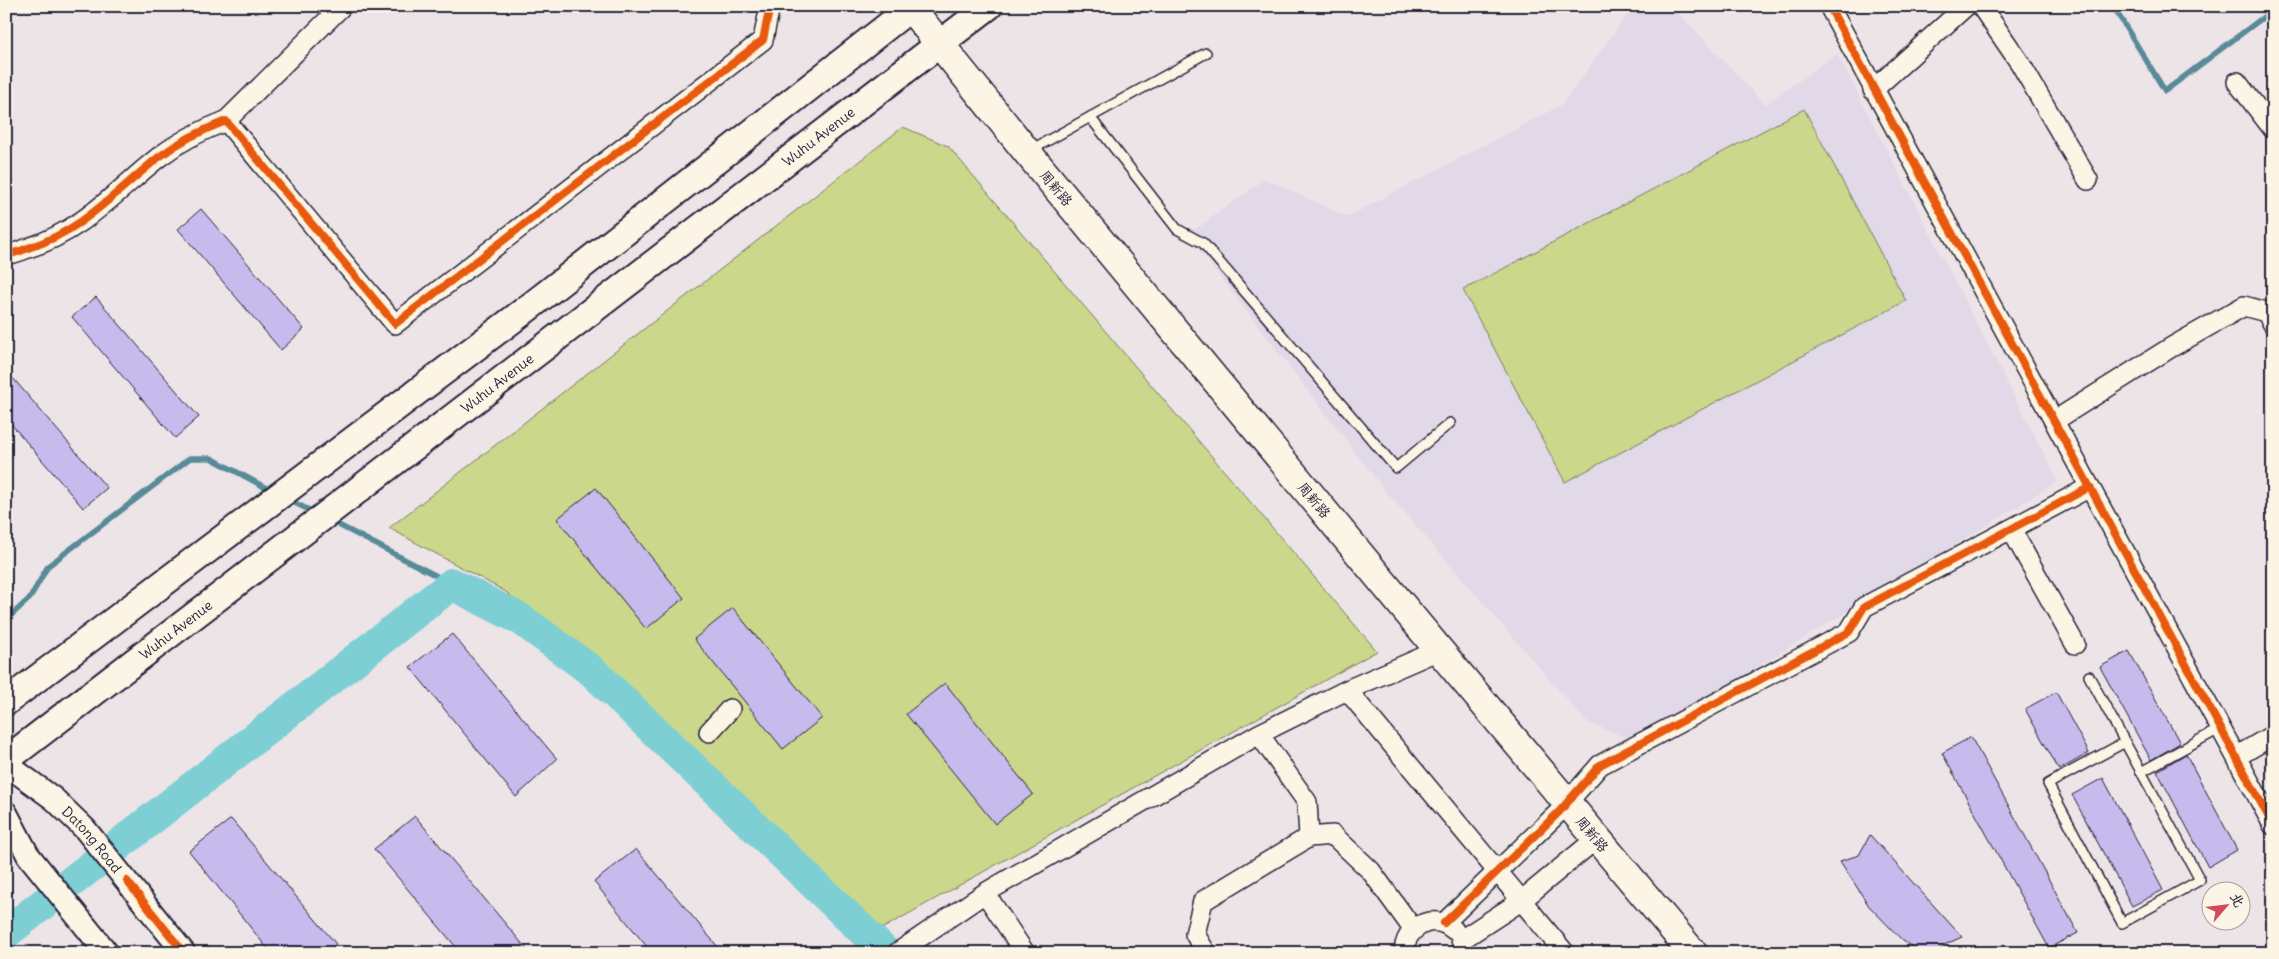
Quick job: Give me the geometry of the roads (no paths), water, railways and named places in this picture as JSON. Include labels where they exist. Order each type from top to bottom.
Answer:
[{"type":"main road","name":"Wuhu Avenue","points":[[6,760],[988,6]]},
{"type":"main road","points":[[6,702],[532,305],[906,8],[935,47]]},
{"type":"main road","name":"周新路","points":[[935,47],[1027,152],[1435,653]]},
{"type":"main road","name":"周新路","points":[[935,47],[1562,807],[1692,953]]},
{"type":"main road","name":"周新路","points":[[1592,842],[1679,953]]},
{"type":"street","points":[[6,254],[43,244],[77,226],[117,195],[160,157],[200,131],[226,121],[342,6]]},
{"type":"street","points":[[226,121],[395,324],[763,40],[770,6]]},
{"type":"street","points":[[1829,6],[2273,825]]},
{"type":"street","points":[[1873,90],[1966,6]]},
{"type":"street","points":[[1980,6],[2020,62],[2088,180]]},
{"type":"street","points":[[2237,82],[2273,129]]},
{"type":"street","points":[[2054,421],[2170,348],[2244,306],[2266,312],[2273,324]]},
{"type":"street","points":[[1444,923],[1562,807],[1600,765],[1848,632],[1864,607],[2090,487]]},
{"type":"street","points":[[2011,529],[2075,644]]},
{"type":"street","points":[[897,953],[985,893],[1259,734],[1347,690],[1435,653]]},
{"type":"street","points":[[1347,690],[1564,953]]},
{"type":"street","points":[[709,732],[730,709]]},
{"type":"street","points":[[1259,734],[1307,802],[1309,837]]},
{"type":"street","points":[[2236,757],[2273,735]]},
{"type":"street","name":"Datong Road","points":[[6,764],[54,799],[85,829],[184,953]]},
{"type":"street","points":[[6,813],[28,855],[107,953]]},
{"type":"street","points":[[1206,953],[1195,934],[1203,901],[1309,837],[1333,835],[1371,871],[1413,929]]},
{"type":"street","points":[[1404,953],[1405,943],[1413,929],[1428,922],[1444,923],[1457,932],[1462,946],[1592,842]]},
{"type":"street","points":[[985,893],[1024,953]]},
{"type":"lane","points":[[1027,152],[1206,53]]},
{"type":"lane","points":[[1090,117],[1177,228],[1203,243],[1396,468],[1450,423]]},
{"type":"lane","points":[[2089,676],[2125,742],[2141,772],[2200,880],[2122,923],[2048,784],[2125,742]]},
{"type":"lane","points":[[2141,772],[2221,728]]},
{"type":"waterway","points":[[2113,6],[2165,91],[2273,10]]},
{"type":"waterway","points":[[6,620],[30,598],[48,566],[190,458],[211,458],[272,491]]},
{"type":"waterway","points":[[287,499],[317,514]]},
{"type":"waterway","points":[[329,520],[452,584]]},
{"type":"waterway","points":[[6,933],[452,584],[522,620],[593,672],[886,953]]}]
